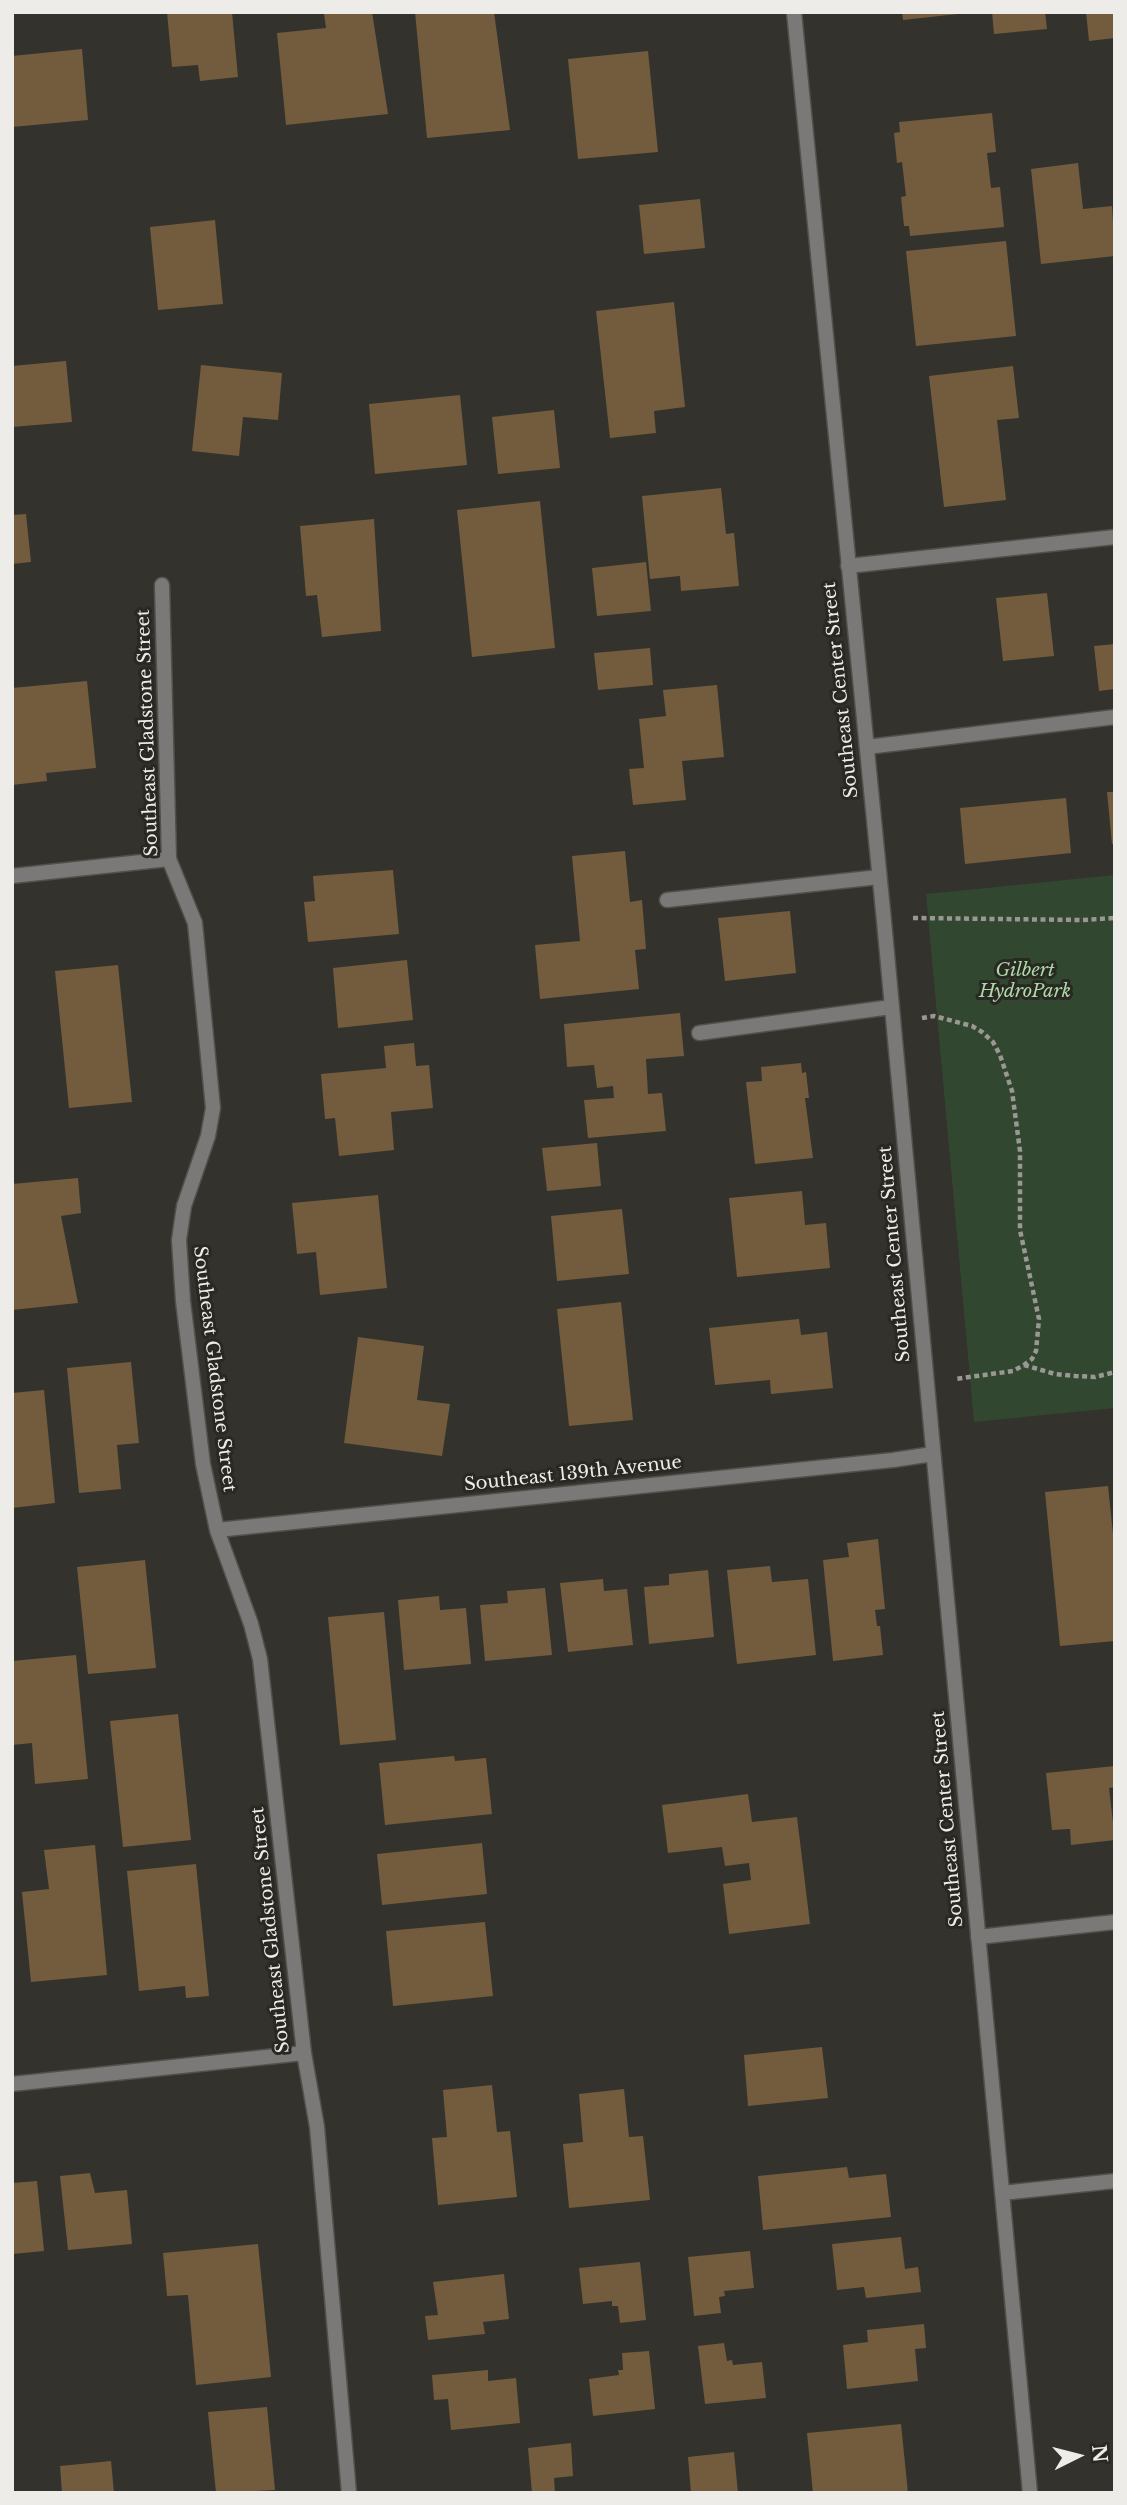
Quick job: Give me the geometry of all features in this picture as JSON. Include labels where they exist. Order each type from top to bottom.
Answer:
[{"type":"street","name":"Southeast Center Street","points":[[794,12],[884,921],[1030,2493]]},
{"type":"street","points":[[848,566],[1115,537]]},
{"type":"street","name":"Southeast Gladstone Street","points":[[162,585],[169,859],[195,923],[213,1108],[208,1136],[184,1206],[179,1240],[183,1301],[203,1464],[217,1530],[251,1624],[260,1659],[304,2053],[317,2127],[349,2493]]},
{"type":"street","points":[[867,747],[1115,717]]},
{"type":"street","points":[[12,876],[169,859]]},
{"type":"street","points":[[667,900],[879,877]]},
{"type":"street","points":[[699,1033],[892,1014]]},
{"type":"street","name":"Southeast 139th Avenue","points":[[217,1530],[880,1462],[933,1454]]},
{"type":"street","points":[[978,1937],[1115,1922]]},
{"type":"street","points":[[12,2084],[304,2053]]},
{"type":"street","points":[[1002,2193],[1115,2181]]},
{"type":"path","points":[[884,921],[927,916],[1115,918]]},
{"type":"path","points":[[892,1014],[934,1016],[957,1021],[982,1032],[993,1042],[1000,1055],[1012,1091],[1020,1151],[1020,1230],[1038,1303],[1036,1351],[1032,1359],[1024,1365],[1013,1371],[926,1383]]},
{"type":"path","points":[[1024,1365],[1065,1375],[1095,1377],[1115,1372]]},
{"type":"green space","name":"Gilbert HydroPark","points":[[1115,875],[1115,1408],[974,1422],[926,894]]},
{"type":"building","points":[[167,12],[232,12],[238,77],[200,81],[198,65],[172,67]]},
{"type":"building","points":[[372,12],[388,114],[286,125],[277,33],[326,28],[324,14]]},
{"type":"building","points":[[415,12],[494,12],[510,130],[427,138]]},
{"type":"building","points":[[902,12],[957,12],[958,14],[903,20]]},
{"type":"building","points":[[992,12],[1045,12],[1047,29],[994,34]]},
{"type":"building","points":[[1086,12],[1115,12],[1115,38],[1089,41]]},
{"type":"building","points":[[82,49],[88,120],[12,127],[12,56]]},
{"type":"building","points":[[648,51],[658,152],[578,159],[568,59]]},
{"type":"building","points":[[992,113],[996,152],[987,153],[991,188],[1000,187],[1004,227],[910,236],[909,226],[904,226],[901,197],[906,196],[902,162],[897,163],[894,133],[900,132],[899,122]]},
{"type":"building","points":[[1078,163],[1083,209],[1112,206],[1115,256],[1041,264],[1031,169]]},
{"type":"building","points":[[700,199],[705,248],[644,254],[639,205]]},
{"type":"building","points":[[215,220],[223,304],[158,310],[150,227]]},
{"type":"building","points":[[1006,241],[1016,336],[916,346],[906,251]]},
{"type":"building","points":[[674,302],[685,407],[654,411],[656,433],[610,438],[596,311]]},
{"type":"building","points":[[66,361],[72,422],[12,427],[12,366]]},
{"type":"building","points":[[201,365],[282,373],[278,420],[243,417],[239,456],[192,451]]},
{"type":"building","points":[[1013,366],[1019,418],[997,420],[1006,500],[944,507],[929,376]]},
{"type":"building","points":[[460,395],[467,465],[375,474],[369,404]]},
{"type":"building","points":[[554,410],[560,468],[498,474],[492,417]]},
{"type":"building","points":[[721,488],[726,534],[734,533],[739,586],[681,591],[680,576],[650,579],[642,496]]},
{"type":"building","points":[[540,501],[555,648],[472,657],[457,510]]},
{"type":"building","points":[[26,514],[31,562],[12,564],[12,515]]},
{"type":"building","points":[[374,519],[381,631],[322,637],[317,595],[306,596],[300,526]]},
{"type":"building","points":[[646,562],[651,611],[597,616],[592,568]]},
{"type":"building","points":[[1047,593],[1054,656],[1003,661],[996,598]]},
{"type":"building","points":[[1115,644],[1115,689],[1099,691],[1094,646]]},
{"type":"building","points":[[650,648],[653,685],[598,690],[594,653]]},
{"type":"building","points":[[87,681],[96,768],[46,773],[47,781],[12,785],[12,688]]},
{"type":"building","points":[[717,685],[724,757],[682,761],[686,800],[633,805],[629,769],[644,768],[639,719],[666,716],[663,690]]},
{"type":"building","points":[[1107,792],[1115,792],[1115,843],[1112,844]]},
{"type":"building","points":[[1066,798],[1071,853],[965,864],[960,808]]},
{"type":"building","points":[[625,851],[630,902],[642,900],[646,949],[635,950],[639,989],[540,999],[535,945],[580,941],[572,856]]},
{"type":"building","points":[[393,870],[399,934],[308,942],[304,902],[315,901],[313,876]]},
{"type":"building","points":[[790,911],[796,973],[725,981],[718,918]]},
{"type":"building","points":[[407,960],[413,1020],[338,1028],[333,968]]},
{"type":"building","points":[[118,965],[132,1102],[69,1108],[55,971]]},
{"type":"building","points":[[680,1013],[684,1056],[646,1059],[648,1094],[662,1093],[666,1131],[588,1138],[584,1100],[614,1098],[613,1086],[597,1088],[594,1065],[567,1067],[564,1024]]},
{"type":"building","points":[[414,1043],[416,1066],[429,1065],[433,1108],[391,1112],[394,1150],[339,1156],[335,1118],[325,1119],[321,1074],[386,1068],[384,1046]]},
{"type":"building","points":[[801,1063],[802,1073],[806,1072],[809,1098],[805,1098],[813,1158],[755,1164],[746,1082],[762,1081],[761,1067]]},
{"type":"building","points":[[597,1143],[601,1186],[547,1191],[542,1148]]},
{"type":"building","points":[[78,1178],[81,1213],[61,1216],[78,1303],[12,1310],[12,1184]]},
{"type":"building","points":[[802,1191],[805,1225],[826,1223],[830,1268],[737,1277],[729,1198]]},
{"type":"building","points":[[378,1195],[387,1288],[320,1295],[316,1252],[297,1254],[292,1203]]},
{"type":"building","points":[[622,1209],[629,1274],[557,1281],[551,1216]]},
{"type":"building","points":[[621,1302],[633,1420],[569,1426],[557,1309]]},
{"type":"building","points":[[799,1319],[801,1335],[827,1332],[833,1388],[771,1394],[770,1380],[715,1385],[709,1328]]},
{"type":"building","points":[[358,1337],[424,1346],[417,1400],[450,1404],[442,1456],[344,1443]]},
{"type":"building","points":[[131,1362],[139,1443],[117,1445],[121,1489],[79,1493],[67,1368]]},
{"type":"building","points":[[44,1390],[55,1503],[12,1508],[12,1393]]},
{"type":"building","points":[[1108,1486],[1115,1553],[1115,1641],[1060,1646],[1045,1492]]},
{"type":"building","points":[[878,1539],[885,1609],[875,1610],[877,1626],[880,1626],[883,1655],[833,1661],[823,1560],[849,1557],[847,1543]]},
{"type":"building","points":[[145,1560],[156,1668],[88,1674],[77,1567]]},
{"type":"building","points":[[770,1566],[772,1582],[808,1579],[816,1655],[737,1664],[727,1570]]},
{"type":"building","points":[[708,1570],[714,1637],[649,1644],[644,1587],[669,1585],[669,1574]]},
{"type":"building","points":[[603,1579],[604,1591],[627,1589],[633,1645],[568,1652],[560,1583]]},
{"type":"building","points":[[545,1588],[552,1655],[485,1661],[480,1605],[508,1603],[507,1591]]},
{"type":"building","points":[[439,1596],[440,1610],[466,1608],[471,1664],[404,1670],[398,1600]]},
{"type":"building","points":[[384,1612],[396,1740],[340,1745],[328,1617]]},
{"type":"building","points":[[76,1655],[88,1779],[35,1784],[32,1743],[12,1745],[12,1661]]},
{"type":"building","points":[[178,1714],[191,1840],[123,1847],[110,1721]]},
{"type":"building","points":[[454,1756],[455,1761],[486,1758],[492,1814],[385,1825],[379,1763]]},
{"type":"building","points":[[1115,1766],[1115,1787],[1109,1788],[1115,1840],[1071,1845],[1070,1829],[1052,1830],[1046,1773]]},
{"type":"building","points":[[748,1794],[752,1822],[797,1817],[810,1924],[729,1934],[723,1884],[751,1880],[749,1863],[725,1866],[722,1847],[668,1853],[662,1805]]},
{"type":"building","points":[[482,1843],[487,1894],[382,1905],[377,1854]]},
{"type":"building","points":[[95,1845],[107,1975],[31,1982],[22,1892],[49,1889],[44,1850]]},
{"type":"building","points":[[196,1864],[209,1996],[186,1998],[185,1986],[139,1991],[127,1871]]},
{"type":"building","points":[[485,1922],[493,1996],[393,2006],[386,1931]]},
{"type":"building","points":[[822,2047],[828,2098],[748,2106],[744,2055]]},
{"type":"building","points":[[492,2085],[497,2132],[510,2131],[517,2197],[438,2205],[432,2138],[447,2137],[443,2090]]},
{"type":"building","points":[[624,2089],[629,2137],[643,2136],[650,2200],[569,2208],[563,2144],[583,2142],[579,2094]]},
{"type":"building","points":[[847,2167],[849,2178],[886,2174],[891,2217],[763,2230],[758,2176]]},
{"type":"building","points":[[90,2173],[95,2193],[127,2190],[132,2244],[68,2250],[60,2176]]},
{"type":"building","points":[[37,2181],[44,2251],[12,2254],[12,2183]]},
{"type":"building","points":[[901,2237],[905,2269],[918,2267],[921,2292],[866,2298],[864,2287],[837,2290],[832,2244]]},
{"type":"building","points":[[258,2244],[271,2377],[196,2385],[188,2295],[167,2296],[163,2253]]},
{"type":"building","points":[[750,2251],[754,2288],[724,2291],[725,2296],[719,2297],[721,2313],[694,2316],[688,2257]]},
{"type":"building","points":[[640,2262],[646,2320],[620,2323],[618,2306],[612,2306],[612,2301],[583,2304],[579,2268]]},
{"type":"building","points":[[504,2274],[509,2319],[483,2322],[485,2334],[428,2340],[425,2316],[438,2315],[433,2282]]},
{"type":"building","points":[[924,2324],[926,2348],[915,2349],[918,2381],[847,2389],[843,2345],[868,2342],[867,2330]]},
{"type":"building","points":[[724,2343],[727,2361],[732,2360],[733,2365],[762,2362],[766,2398],[705,2404],[698,2346]]},
{"type":"building","points":[[649,2351],[655,2409],[593,2416],[589,2379],[619,2375],[618,2370],[623,2370],[622,2353]]},
{"type":"building","points":[[488,2370],[488,2381],[516,2378],[520,2423],[451,2430],[448,2399],[434,2400],[432,2375]]},
{"type":"building","points":[[267,2407],[275,2490],[216,2493],[208,2412]]},
{"type":"building","points":[[901,2424],[908,2493],[813,2493],[807,2433]]},
{"type":"building","points":[[571,2443],[573,2476],[554,2478],[555,2493],[532,2493],[528,2448]]},
{"type":"building","points":[[734,2452],[738,2493],[691,2493],[688,2457]]},
{"type":"building","points":[[111,2461],[114,2493],[62,2493],[60,2466]]}]
